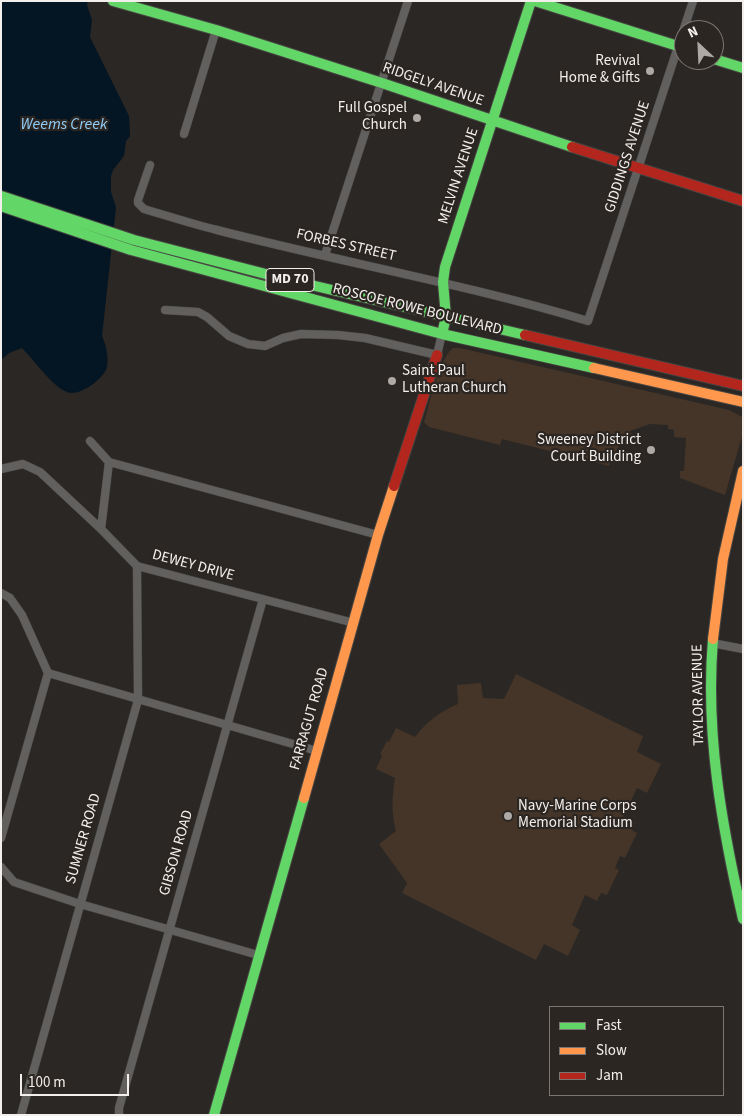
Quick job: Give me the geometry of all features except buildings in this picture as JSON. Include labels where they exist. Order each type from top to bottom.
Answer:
[{"type":"main road","name":"RIDGELY AVENUE","points":[[114,1],[216,30],[382,83],[492,121],[743,200]]},
{"type":"main road","name":"MELVIN AVENUE","points":[[442,334],[446,317],[443,282],[445,268],[531,1]]},
{"type":"main road","points":[[535,1],[674,45]]},
{"type":"main road","points":[[724,61],[743,68]]},
{"type":"main road","name":"ROSCOE ROWE BOULEVARD","points":[[1,196],[132,245],[743,386]]},
{"type":"main road","name":"ROSCOE ROWE BOULEVARD","points":[[1,206],[442,334],[743,402]]},
{"type":"main road","name":"FARRAGUT ROAD","points":[[214,1115],[378,535],[437,355]]},
{"type":"main road","name":"TAYLOR AVENUE","points":[[743,472],[723,552],[712,643],[711,709],[714,753],[728,846],[743,918]]},
{"type":"street","points":[[325,255],[408,1]]},
{"type":"street","name":"GIDDINGS AVENUE","points":[[687,20],[692,1]]},
{"type":"street","points":[[184,134],[216,30]]},
{"type":"street","name":"GIDDINGS AVENUE","points":[[588,321],[674,67]]},
{"type":"street","name":"FORBES STREET","points":[[150,165],[138,200],[138,203],[144,209],[216,230],[443,282],[547,308],[588,321]]},
{"type":"street","points":[[165,310],[198,312],[207,317],[229,336],[248,344],[266,346],[283,338],[301,334],[338,335],[365,338],[437,355]]},
{"type":"street","name":"FARRAGUT ROAD","points":[[437,355],[442,334]]},
{"type":"street","points":[[90,441],[109,462],[378,535]]},
{"type":"street","points":[[101,529],[109,462]]},
{"type":"street","name":"DEWEY DRIVE","points":[[1,469],[23,464],[40,472],[101,529],[137,566],[354,623]]},
{"type":"street","name":"SUMNER ROAD","points":[[21,1115],[138,700],[137,566]]},
{"type":"street","points":[[1,592],[10,598],[22,615],[48,673],[1,838]]},
{"type":"street","name":"GIBSON ROAD","points":[[119,1115],[119,1108],[263,599]]},
{"type":"street","points":[[712,643],[743,649]]},
{"type":"street","points":[[48,673],[316,751]]},
{"type":"street","points":[[1,867],[14,882],[80,904],[258,955]]},
{"type":"shaded area","points":[[453,348],[460,348],[729,410],[742,417],[743,433],[725,495],[680,478],[680,471],[684,471],[686,438],[674,437],[674,430],[668,429],[668,425],[650,424],[630,431],[632,435],[618,448],[609,466],[502,439],[500,445],[429,427],[424,422],[435,382],[443,362]]},
{"type":"shaded area","name":"Navy-Marine Corps Memorial Stadium","points":[[516,674],[643,736],[637,752],[661,764],[647,793],[637,788],[623,817],[635,823],[632,830],[637,833],[625,858],[620,856],[615,868],[619,870],[607,895],[601,893],[597,901],[585,895],[572,925],[580,930],[568,956],[544,944],[536,960],[402,893],[407,883],[379,844],[396,831],[392,804],[395,778],[376,769],[382,756],[380,754],[396,728],[415,737],[434,718],[458,704],[457,685],[481,683],[483,698],[504,699]]},
{"type":"water","name":"Weems Creek","points":[[1,1],[88,1],[87,5],[92,20],[90,37],[129,116],[130,136],[126,141],[124,156],[113,170],[111,176],[111,192],[116,207],[102,336],[107,351],[107,367],[96,382],[78,392],[67,392],[56,385],[22,348],[9,353],[1,360]]},
{"type":"traffic: fast","points":[[113,1],[216,30],[572,147]]},
{"type":"traffic: fast","points":[[442,334],[446,317],[443,282],[445,267],[531,1]]},
{"type":"traffic: fast","points":[[535,1],[674,45]]},
{"type":"traffic: fast","points":[[724,62],[743,68]]},
{"type":"traffic: fast","points":[[1,196],[134,240],[285,279],[525,335]]},
{"type":"traffic: fast","points":[[1,206],[131,250],[442,334],[594,368]]},
{"type":"traffic: fast","points":[[713,639],[711,675],[713,745],[728,850],[743,919]]},
{"type":"traffic: fast","points":[[214,1115],[304,798]]},
{"type":"traffic: slow","points":[[594,368],[743,402]]},
{"type":"traffic: slow","points":[[713,639],[723,559],[743,471]]},
{"type":"traffic: slow","points":[[304,798],[378,535],[394,486]]},
{"type":"traffic: jam","points":[[572,147],[743,201]]},
{"type":"traffic: jam","points":[[525,335],[743,386]]},
{"type":"traffic: jam","points":[[394,486],[437,355]]},
{"type":"place","name":"Revival Home & Gifts","points":[[650,71]]},
{"type":"place","name":"Full Gospel Church","points":[[417,118]]},
{"type":"place","name":"Saint Paul Lutheran Church","points":[[392,381]]},
{"type":"place","name":"Sweeney District Court Building","points":[[651,450]]},
{"type":"place","name":"Navy-Marine Corps Memorial Stadium","points":[[508,816]]}]
